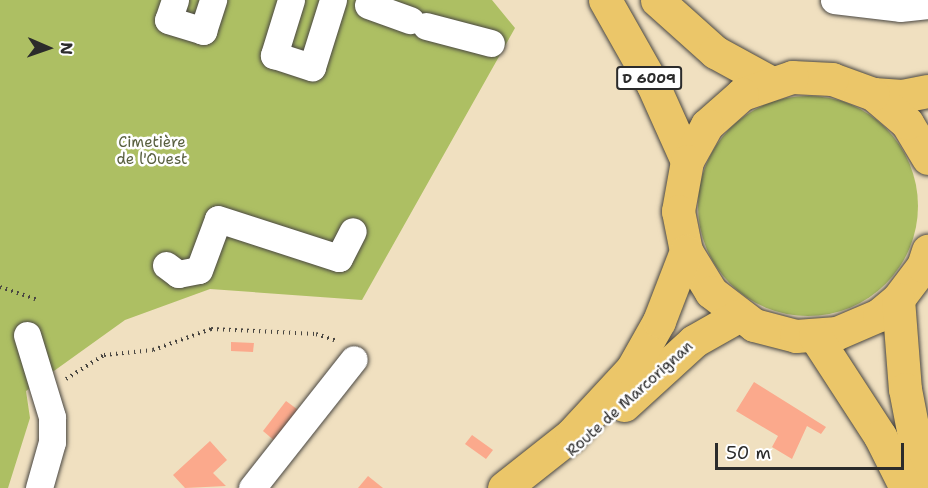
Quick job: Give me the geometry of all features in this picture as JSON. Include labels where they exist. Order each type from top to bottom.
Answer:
[{"type":"main road","name":"D 6009","points":[[604,0],[653,85],[687,161]]},
{"type":"main road","points":[[657,0],[715,52],[770,82]]},
{"type":"main road","points":[[928,158],[907,123],[873,94],[846,82],[814,76],[770,82],[727,105],[707,125],[687,161],[678,211],[686,250],[711,292],[738,316],[778,333],[815,336],[861,325],[898,299],[923,266],[928,251]]},
{"type":"main road","points":[[873,94],[902,96],[928,91]]},
{"type":"main road","name":"Route de Marcorignan","points":[[504,488],[601,406],[632,369],[659,321],[686,250]]},
{"type":"main road","points":[[898,299],[905,389],[924,488]]},
{"type":"main road","name":"Route de Marcorignan","points":[[526,488],[583,444],[694,341],[738,316]]},
{"type":"main road","points":[[815,336],[879,435],[906,488]]},
{"type":"street","points":[[175,0],[168,20],[202,31],[213,0]]},
{"type":"street","points":[[291,0],[274,55],[312,68],[333,0]]},
{"type":"street","points":[[834,0],[900,8],[922,4]]},
{"type":"street","points":[[368,5],[418,23],[491,43]]},
{"type":"street","points":[[166,266],[178,274],[199,270],[218,219],[339,258],[353,231]]},
{"type":"street","points":[[27,335],[52,417],[52,442],[39,488]]},
{"type":"street","points":[[252,488],[354,359]]},
{"type":"path","points":[[0,287],[38,300]]},
{"type":"path","points":[[42,386],[104,355],[153,350],[211,328],[316,334],[349,344],[354,359]]},
{"type":"green space","name":"Cimetière de l'Ouest","points":[[0,0],[492,0],[515,28],[362,300],[210,289],[125,320],[26,391],[30,418],[8,488],[0,488]]},
{"type":"green space","points":[[797,96],[819,96],[850,104],[886,128],[910,164],[918,195],[918,217],[910,248],[886,284],[850,308],[819,316],[797,316],[756,303],[738,291],[723,276],[706,248],[698,217],[698,195],[711,154],[723,136],[738,121],[766,104]]},
{"type":"building","points":[[231,342],[254,343],[253,352],[231,351]]},
{"type":"building","points":[[754,382],[826,427],[821,434],[807,426],[792,459],[772,447],[778,436],[736,411]]},
{"type":"building","points":[[286,401],[301,412],[276,442],[263,431]]},
{"type":"building","points":[[472,435],[493,450],[486,459],[465,444]]},
{"type":"building","points":[[210,441],[227,460],[213,473],[226,486],[185,488],[173,475]]},
{"type":"building","points":[[368,476],[383,488],[358,488]]}]
